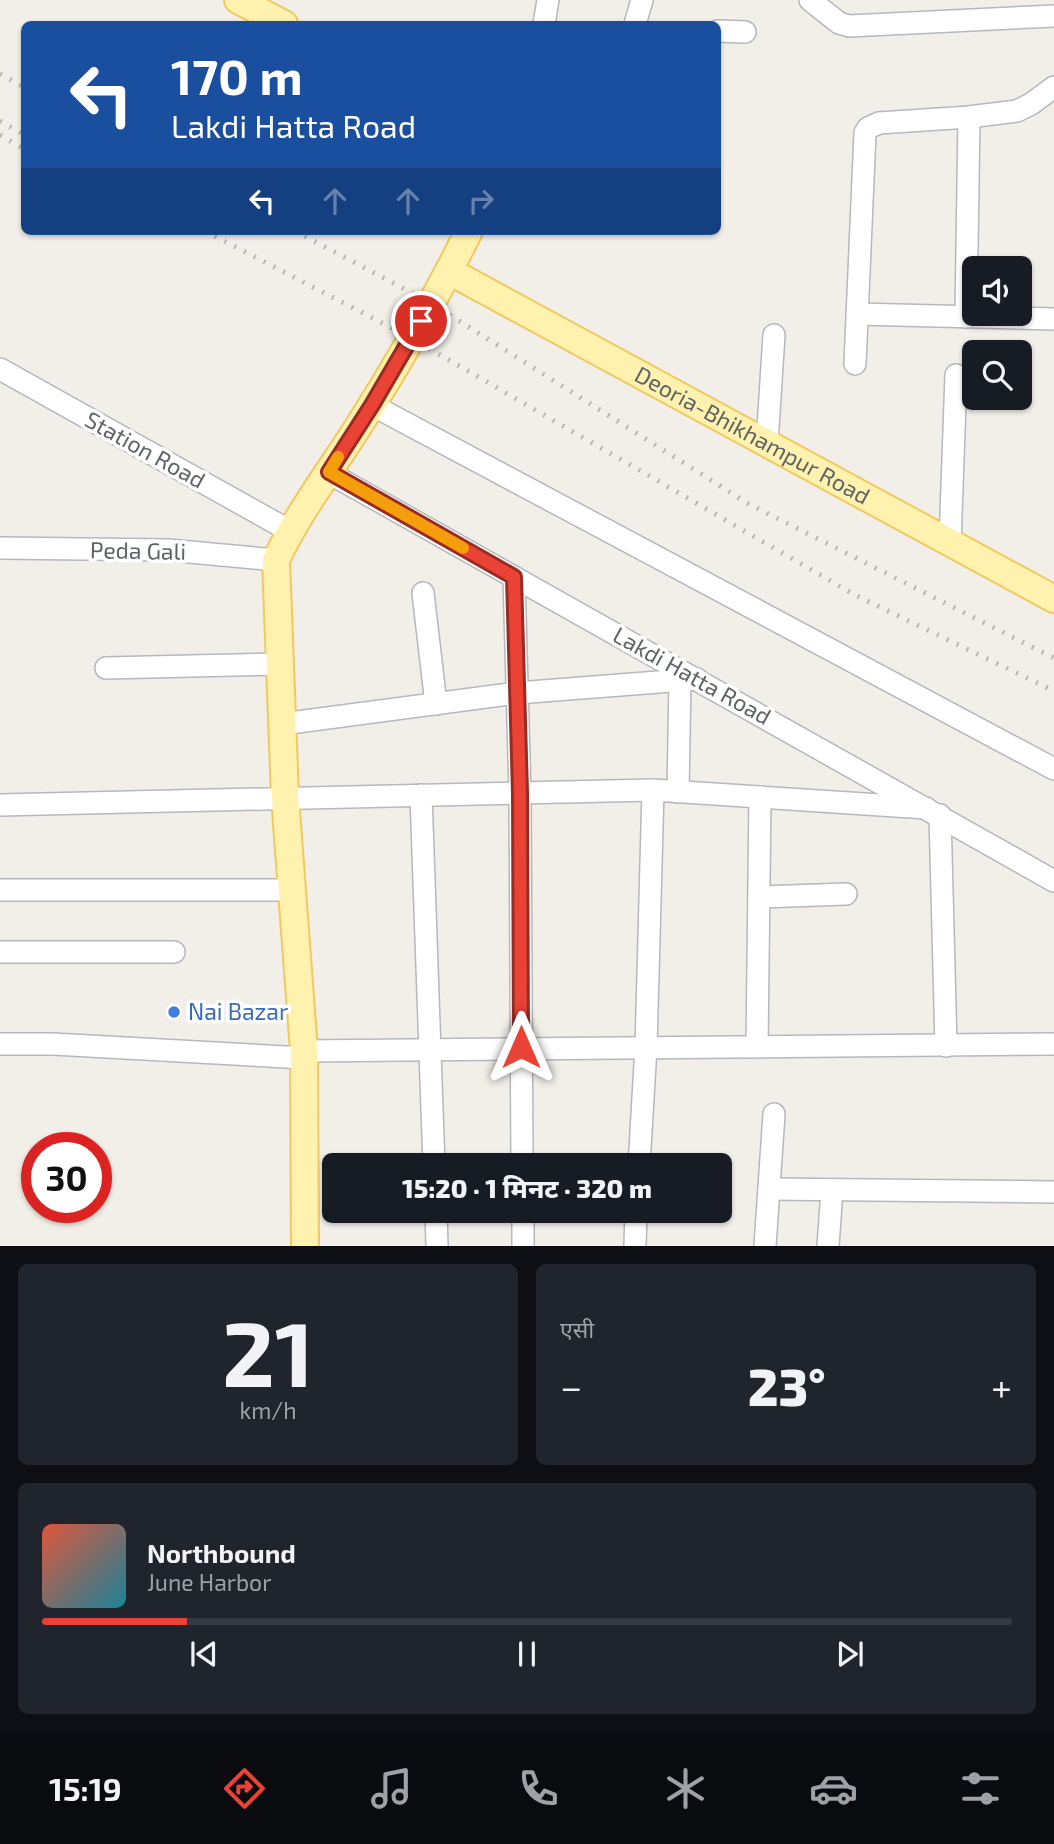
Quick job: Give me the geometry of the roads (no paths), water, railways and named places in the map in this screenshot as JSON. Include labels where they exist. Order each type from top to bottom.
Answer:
[{"type":"main road","points":[[238,0],[278,21]]},
{"type":"main road","points":[[305,1245],[304,1055],[285,797],[276,560],[290,531],[372,405],[467,235]]},
{"type":"main road","name":"Deoria-Bhikhampur Road","points":[[449,271],[1054,599]]},
{"type":"street","points":[[544,21],[548,0]]},
{"type":"street","points":[[636,21],[642,0]]},
{"type":"street","points":[[810,0],[839,23],[849,26],[1021,8],[1054,16]]},
{"type":"street","points":[[721,31],[745,32]]},
{"type":"street","points":[[855,364],[865,133],[868,128],[879,122],[969,117],[1017,111],[1054,87]]},
{"type":"street","points":[[967,256],[969,117]]},
{"type":"street","points":[[857,314],[962,317]]},
{"type":"street","points":[[1032,318],[1054,319]]},
{"type":"street","points":[[767,443],[774,335]]},
{"type":"street","name":"Station Road","points":[[0,369],[290,531]]},
{"type":"street","points":[[950,542],[956,375]]},
{"type":"street","points":[[372,405],[1054,769]]},
{"type":"street","name":"Lakdi Hatta Road","points":[[329,472],[688,680],[933,811],[1054,880]]},
{"type":"street","name":"Peda Gali","points":[[0,548],[168,550],[276,560]]},
{"type":"street","points":[[514,577],[520,793],[522,1153]]},
{"type":"street","points":[[423,593],[436,704]]},
{"type":"street","points":[[106,668],[280,664]]},
{"type":"street","points":[[282,724],[517,693],[688,680],[678,792]]},
{"type":"street","points":[[640,1153],[646,1047],[653,790]]},
{"type":"street","points":[[0,805],[653,790],[933,811],[946,1046]]},
{"type":"street","points":[[421,795],[434,1153]]},
{"type":"street","points":[[757,1046],[760,797]]},
{"type":"street","points":[[0,890],[292,890]]},
{"type":"street","points":[[759,897],[846,894]]},
{"type":"street","points":[[0,952],[174,952]]},
{"type":"street","points":[[0,1044],[304,1055],[430,1048],[1054,1044]]},
{"type":"street","points":[[765,1245],[774,1114]]},
{"type":"street","points":[[769,1189],[1054,1192]]},
{"type":"street","points":[[828,1245],[832,1189]]},
{"type":"street","points":[[436,1223],[437,1245]]},
{"type":"street","points":[[523,1223],[523,1245]]},
{"type":"street","points":[[635,1245],[636,1223]]},
{"type":"railway","points":[[0,74],[21,85]]},
{"type":"railway","points":[[0,121],[21,133]]},
{"type":"railway","points":[[0,135],[21,147]]},
{"type":"railway","points":[[213,235],[411,338],[855,595],[1054,691]]},
{"type":"railway","points":[[303,235],[431,303],[747,503],[1054,658]]},
{"type":"place","name":"Nai Bazar","points":[[174,1012]]}]
